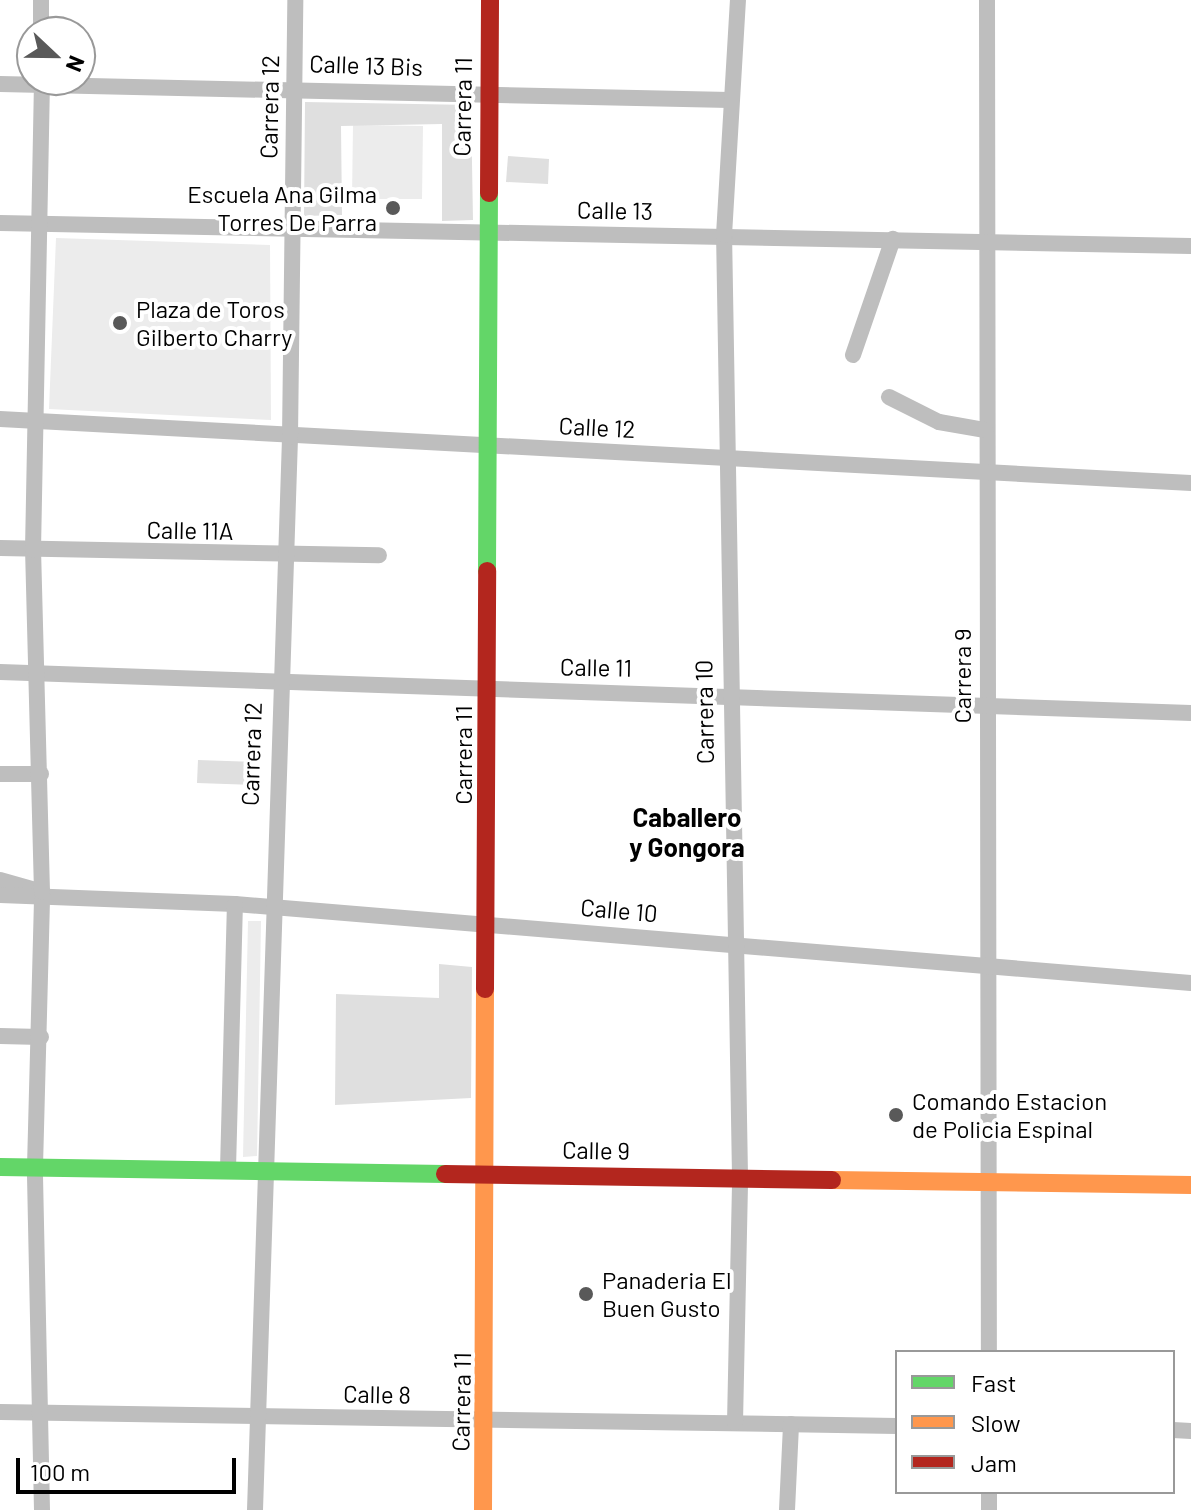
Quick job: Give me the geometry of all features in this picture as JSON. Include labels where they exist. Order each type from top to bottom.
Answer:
[{"type":"street","name":"Carrera 12","points":[[255,1510],[268,1170],[270,906],[280,556],[290,437],[295,0]]},
{"type":"street","name":"Carrera 11","points":[[483,1510],[489,1172],[484,93],[490,0]]},
{"type":"street","name":"Carrera 10","points":[[735,1423],[740,1176],[727,694],[728,459],[724,235],[738,0]]},
{"type":"street","name":"Carrera 9","points":[[987,0],[985,708],[990,968],[989,1350]]},
{"type":"street","name":"Calle 13 Bis","points":[[96,85],[293,87],[730,100]]},
{"type":"street","points":[[42,96],[38,421],[33,550],[34,674],[41,774],[41,1037],[35,1167],[42,1510]]},
{"type":"street","name":"Calle 13","points":[[0,223],[1191,246]]},
{"type":"street","points":[[853,355],[893,239]]},
{"type":"street","points":[[889,397],[939,422],[985,430]]},
{"type":"street","name":"Calle 12","points":[[0,419],[290,437],[486,444],[1191,483]]},
{"type":"street","name":"Calle 11A","points":[[0,548],[280,556],[379,555]]},
{"type":"street","name":"Calle 11","points":[[0,672],[277,678],[487,689],[727,694],[985,708],[1191,713]]},
{"type":"street","points":[[0,774],[41,774]]},
{"type":"street","name":"Calle 10","points":[[0,880],[42,892]]},
{"type":"street","name":"Calle 10","points":[[0,895],[42,892],[270,906],[1191,983]]},
{"type":"street","points":[[228,1169],[235,904]]},
{"type":"street","points":[[0,1036],[41,1037]]},
{"type":"street","name":"Calle 9","points":[[0,1167],[1191,1185]]},
{"type":"street","name":"Calle 8","points":[[0,1412],[895,1426]]},
{"type":"street","points":[[787,1510],[791,1424]]},
{"type":"shaded area","points":[[353,125],[423,126],[422,199],[352,199]]},
{"type":"shaded area","points":[[56,238],[270,245],[271,420],[49,409]]},
{"type":"shaded area","points":[[248,921],[261,921],[257,1156],[243,1157]]},
{"type":"building","points":[[305,102],[471,105],[473,220],[442,221],[442,124],[341,126],[342,215],[304,216]]},
{"type":"building","points":[[508,156],[549,159],[548,184],[506,182]]},
{"type":"building","points":[[198,760],[256,762],[255,785],[197,783]]},
{"type":"building","points":[[439,964],[472,967],[471,1098],[335,1105],[336,994],[439,998]]},
{"type":"traffic: fast","points":[[487,571],[489,193]]},
{"type":"traffic: fast","points":[[0,1167],[445,1174]]},
{"type":"traffic: slow","points":[[483,1510],[485,989]]},
{"type":"traffic: slow","points":[[832,1180],[1191,1185]]},
{"type":"traffic: jam","points":[[489,193],[490,0]]},
{"type":"traffic: jam","points":[[485,989],[487,571]]},
{"type":"traffic: jam","points":[[445,1174],[832,1180]]},
{"type":"place","name":"Escuela Ana Gilma Torres De Parra","points":[[393,208]]},
{"type":"place","name":"Plaza de Toros Gilberto Charry","points":[[120,323]]},
{"type":"place","name":"Comando Estacion de Policia Espinal","points":[[896,1115]]},
{"type":"place","name":"Panaderia El Buen Gusto","points":[[586,1294]]},
{"type":"district","name":"Caballero y Gongora","points":[[687,832]]}]
